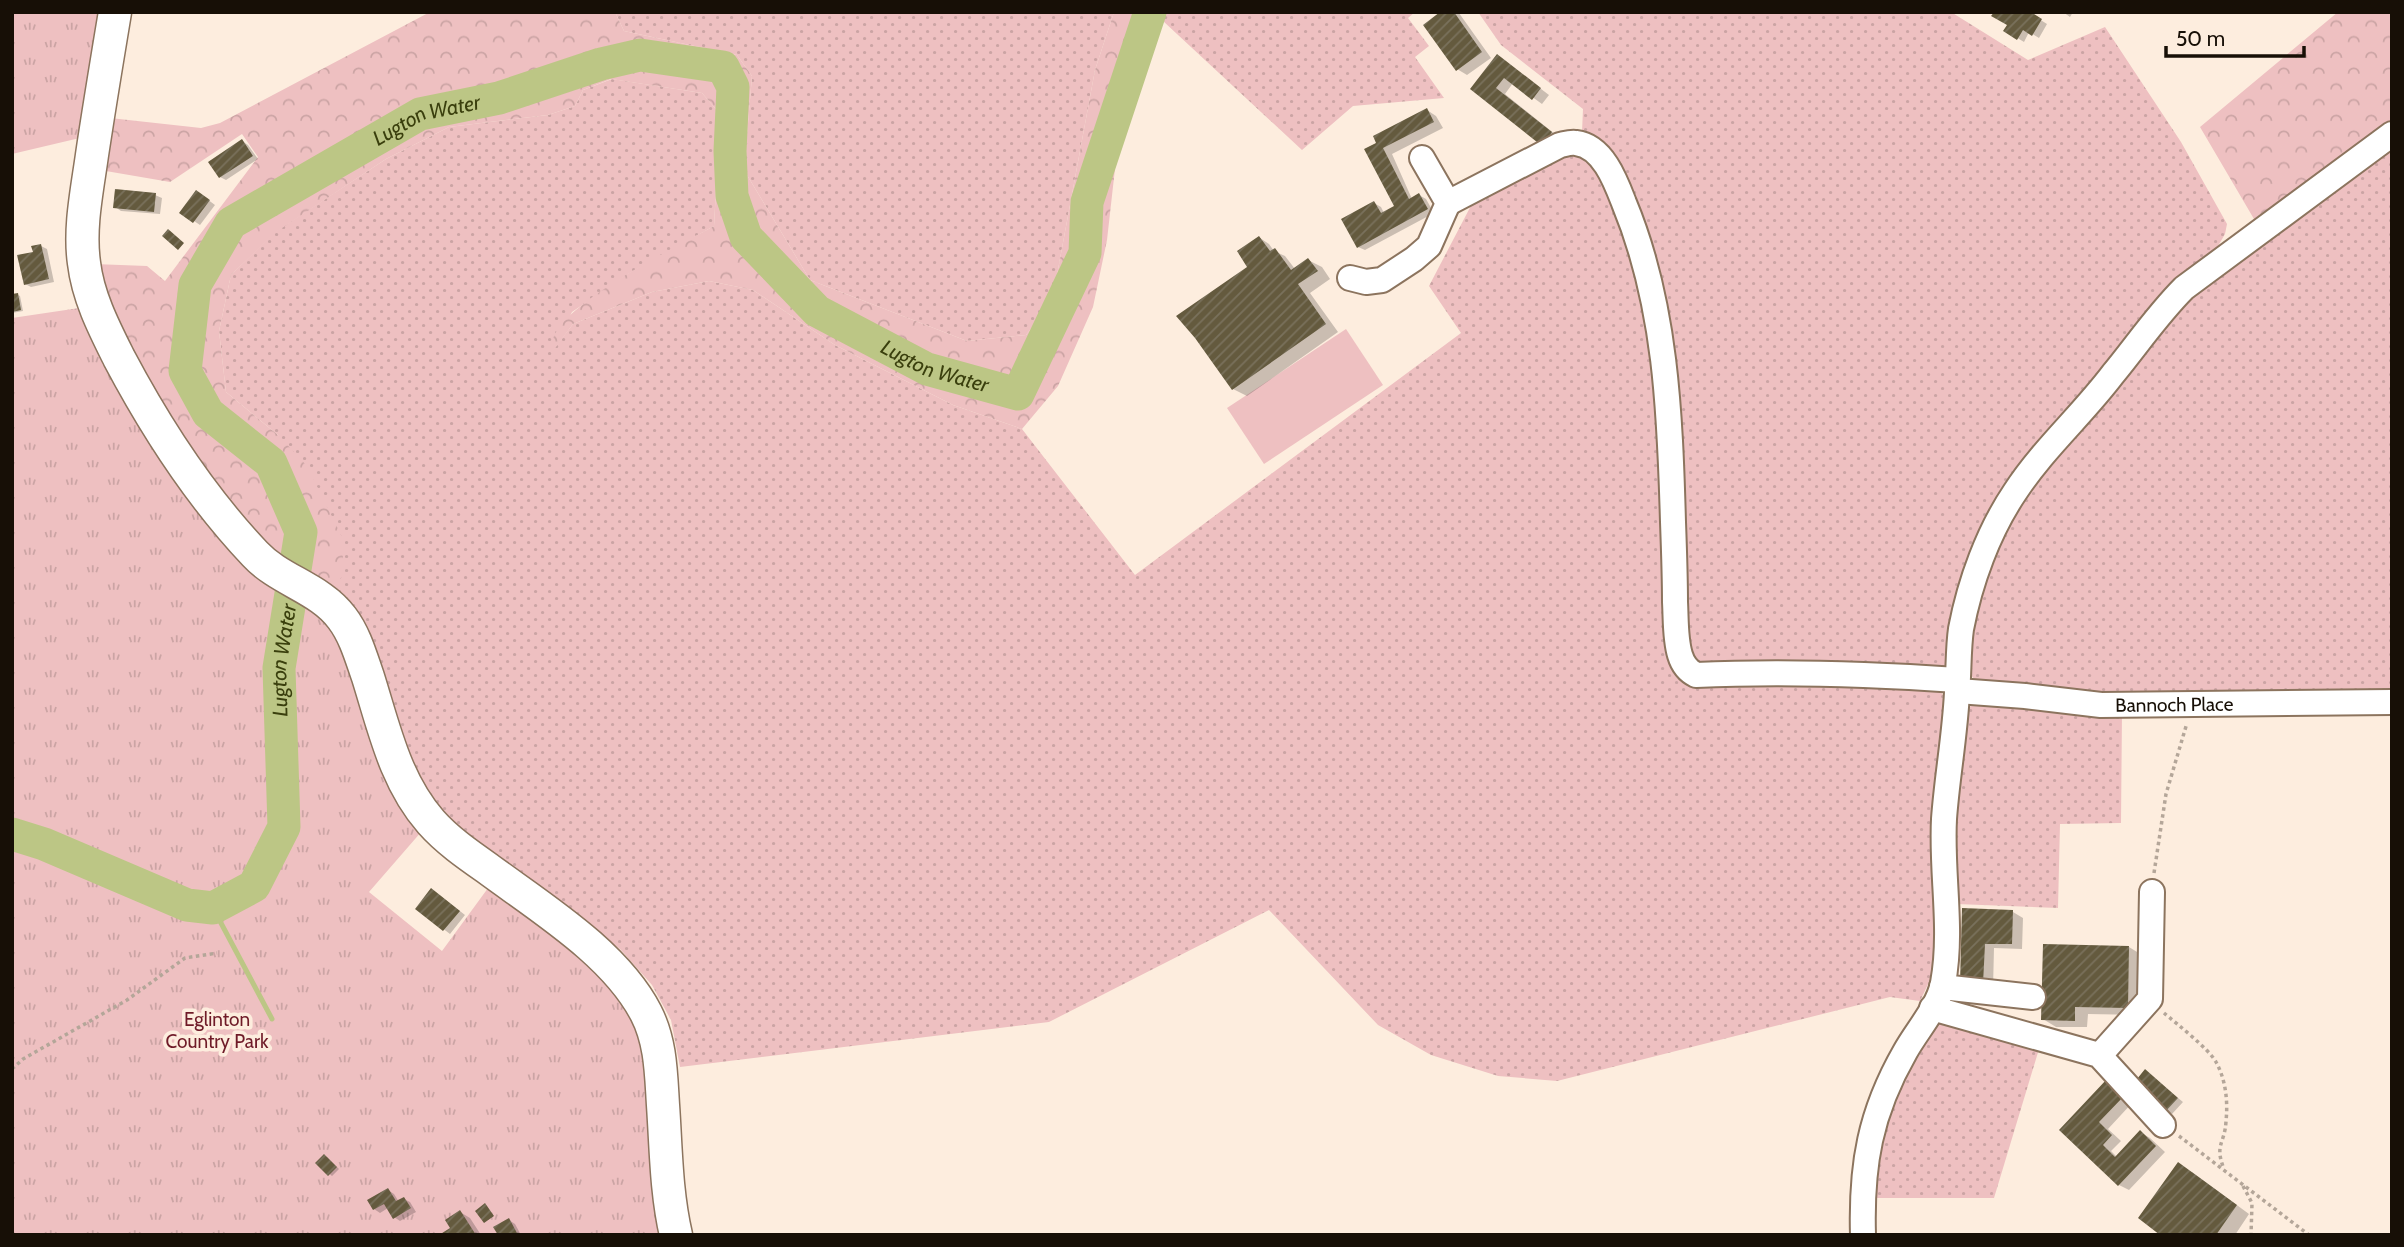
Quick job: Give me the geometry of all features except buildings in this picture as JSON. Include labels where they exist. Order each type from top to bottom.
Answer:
[{"type":"main road","points":[[115,12],[82,237],[89,287],[104,328],[164,435],[238,535],[280,576],[334,608],[354,638],[399,773],[430,820],[453,843],[569,930],[634,991],[649,1018],[661,1061],[668,1184],[676,1235]]},
{"type":"street","points":[[1863,1235],[1862,1207],[1872,1124],[1884,1093],[1937,997],[1947,957],[1944,820],[1961,631],[1982,558],[1998,520],[2036,462],[2183,288],[2392,134]]},
{"type":"street","name":"Bannoch Place","points":[[1448,203],[1560,145],[1577,143],[1589,148],[1614,177],[1646,264],[1656,309],[1666,382],[1672,464],[1676,621],[1680,655],[1688,671],[1696,675],[1761,672],[1841,673],[1957,685],[2101,705],[2392,702]]},
{"type":"street","points":[[1350,278],[1366,282],[1382,280],[1429,246],[1448,203],[1422,158]]},
{"type":"street","points":[[2100,1055],[2150,999],[2152,892]]},
{"type":"street","points":[[1937,997],[2033,998]]},
{"type":"street","points":[[1937,997],[2100,1055],[2163,1125]]},
{"type":"path","points":[[2152,892],[2166,794],[2180,743],[2195,703]]},
{"type":"path","points":[[12,1069],[23,1059],[127,1000],[185,958],[217,953]]},
{"type":"path","points":[[2150,999],[2216,1060],[2227,1098],[2227,1123],[2219,1155],[2224,1169]]},
{"type":"path","points":[[2163,1125],[2309,1235]]},
{"type":"path","points":[[2242,1184],[2252,1203],[2251,1235]]},
{"type":"green space","points":[[12,12],[102,12],[84,137],[12,154]]},
{"type":"green space","points":[[430,12],[615,12],[624,31],[737,55],[752,76],[744,170],[810,280],[967,341],[1026,335],[1052,302],[1095,70],[1114,12],[1166,12],[1117,151],[1107,240],[1093,307],[1058,386],[1022,429],[953,405],[835,345],[753,290],[709,281],[652,292],[573,324],[553,351],[553,340],[560,326],[576,310],[623,277],[714,226],[720,114],[702,93],[611,79],[583,90],[575,106],[548,115],[449,127],[386,159],[276,232],[231,275],[219,331],[226,392],[278,435],[307,466],[341,535],[344,569],[334,597],[248,534],[141,380],[94,264],[147,266],[165,281],[258,157],[242,134],[170,182],[100,170],[110,118],[201,128],[220,123]]},
{"type":"green space","points":[[615,12],[1114,12],[1095,70],[1052,302],[1026,335],[967,341],[810,280],[744,170],[752,76],[737,55],[624,31]]},
{"type":"green space","points":[[1166,12],[1415,12],[1408,18],[1429,46],[1415,57],[1444,98],[1353,106],[1302,150],[1163,21]]},
{"type":"green space","points":[[1478,12],[1951,12],[2028,60],[2105,27],[2181,142],[2227,224],[2225,234],[2218,246],[2179,277],[2155,303],[2107,366],[2009,476],[1971,556],[1950,669],[1699,664],[1689,654],[1677,411],[1597,141],[1582,132],[1583,109],[1501,45]]},
{"type":"green space","points":[[2338,12],[2392,12],[2392,120],[2254,219],[2200,127]]},
{"type":"green space","points":[[612,79],[702,93],[720,114],[714,226],[628,274],[572,312],[553,350],[573,324],[652,292],[709,281],[753,290],[835,345],[953,405],[1022,429],[1135,575],[1461,333],[1429,286],[1475,198],[1560,155],[1581,154],[1596,165],[1638,267],[1651,345],[1660,443],[1673,672],[1691,688],[1733,680],[1939,690],[1947,700],[1938,952],[1931,978],[1920,1001],[1890,997],[1557,1081],[1498,1076],[1431,1055],[1378,1025],[1269,910],[1049,1022],[680,1067],[671,1020],[652,985],[620,949],[501,864],[430,803],[334,597],[278,435],[226,392],[219,331],[231,275],[275,232],[386,159],[449,127],[548,115],[575,106],[583,90]]},
{"type":"green space","points":[[2392,144],[2392,693],[2131,697],[1976,681],[1968,672],[1971,619],[1985,571],[2020,500],[2182,303]]},
{"type":"green space","name":"Eglinton Country Park","points":[[86,307],[207,514],[250,572],[311,605],[343,638],[422,831],[369,892],[442,951],[491,884],[579,957],[606,982],[625,1007],[637,1028],[648,1058],[665,1235],[12,1235],[12,318]]},
{"type":"green space","points":[[1346,329],[1383,385],[1264,464],[1227,408]]},
{"type":"green space","points":[[1979,700],[2122,712],[2121,823],[2060,824],[2058,908],[1956,904],[1951,834],[1966,710]]},
{"type":"green space","points":[[1939,1017],[2039,1049],[1994,1198],[1875,1198],[1879,1149],[1899,1080]]},
{"type":"waterway","name":"Lugton Water","points":[[12,834],[44,844],[187,905],[213,908],[254,886],[284,827],[279,668],[301,532],[271,463],[208,413],[185,371],[195,285],[231,223],[420,114],[499,98],[601,64],[640,55],[723,67],[733,87],[730,151],[732,196],[746,237],[817,311],[927,369],[1018,394],[1085,253],[1087,202],[1150,12]]},
{"type":"waterway","points":[[213,908],[272,1019]]}]
